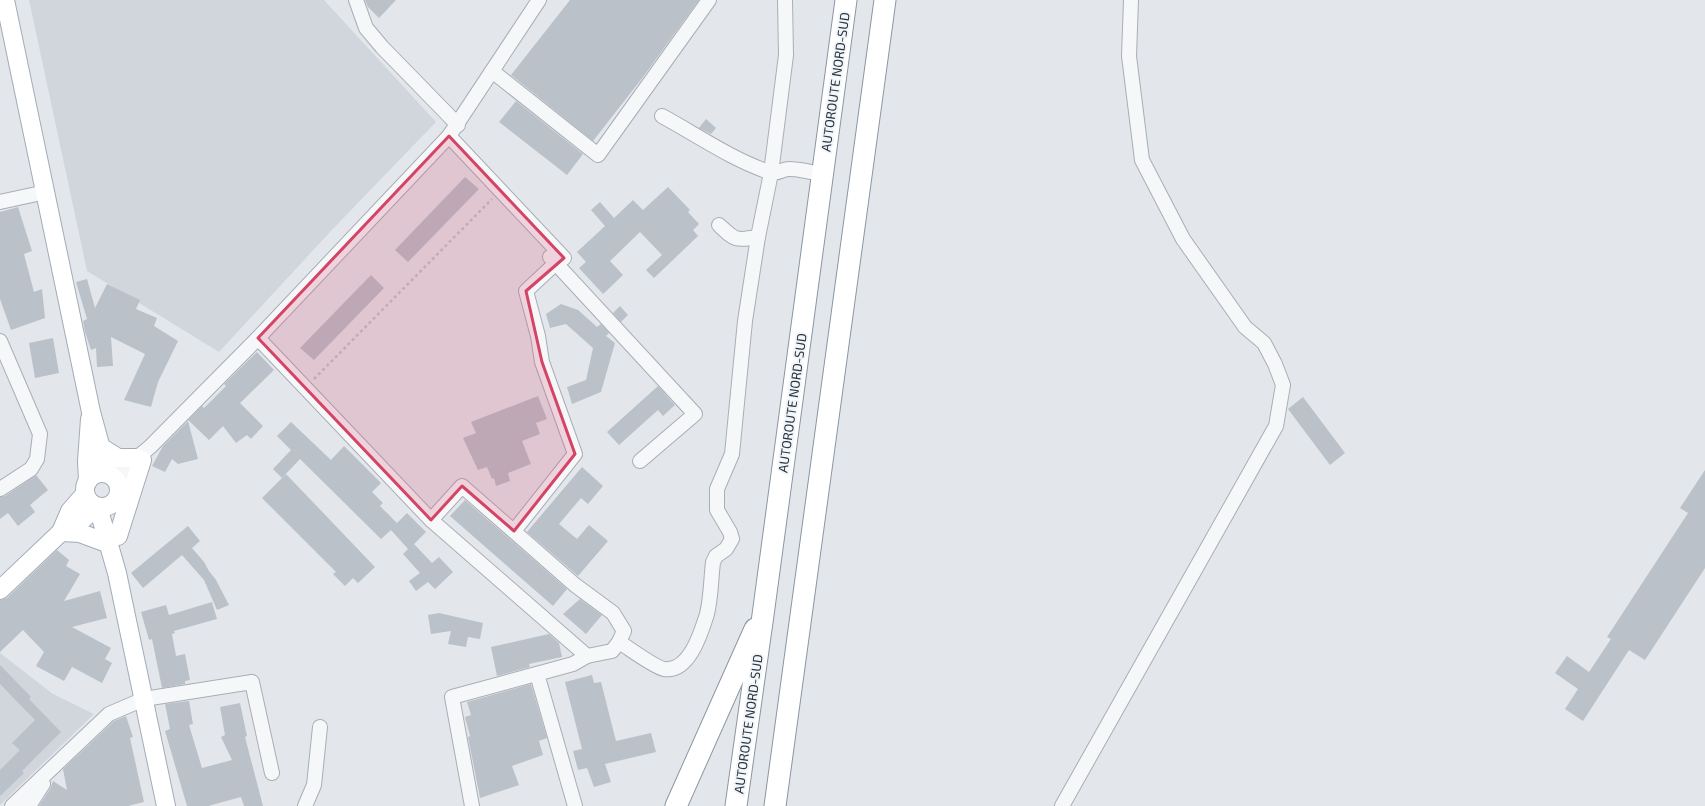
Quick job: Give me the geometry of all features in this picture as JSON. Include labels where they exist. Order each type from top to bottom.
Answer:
[{"type":"highway","name":"AUTOROUTE NORD-SUD","points":[[736,806],[764,615],[846,0]]},
{"type":"highway","points":[[775,806],[885,0]]},
{"type":"highway","points":[[676,806],[752,633],[764,615]]},
{"type":"main road","points":[[5,0],[91,412],[114,486],[112,539],[117,574],[166,806]]},
{"type":"main road","points":[[91,412],[88,437],[92,497],[112,539]]},
{"type":"main road","points":[[102,448],[118,458],[143,455],[112,539]]},
{"type":"main road","points":[[0,590],[61,532],[70,511],[92,497],[96,474],[114,486]]},
{"type":"main road","points":[[92,497],[109,506],[114,486]]},
{"type":"main road","points":[[61,532],[80,533],[112,539]]},
{"type":"street","points":[[356,0],[366,28],[450,135],[494,198],[695,414],[640,462]]},
{"type":"street","points":[[114,486],[258,338],[450,135],[539,0]]},
{"type":"street","points":[[492,71],[598,155],[709,0]]},
{"type":"street","points":[[619,642],[661,669],[672,670],[686,660],[690,656],[707,613],[713,562],[716,556],[726,549],[731,543],[730,532],[717,510],[717,489],[732,454],[745,321],[770,173],[786,55],[785,0]]},
{"type":"street","points":[[1062,806],[1276,426],[1283,386],[1264,343],[1245,327],[1183,239],[1142,160],[1129,56],[1132,0]]},
{"type":"street","points":[[662,116],[690,131],[713,146],[770,173],[788,169],[805,170],[823,175]]},
{"type":"street","points":[[450,135],[564,258],[556,263],[526,291],[538,336],[542,362],[576,454],[514,531]]},
{"type":"street","points":[[0,202],[46,192]]},
{"type":"street","points":[[718,225],[731,236],[739,240],[758,237]]},
{"type":"street","points":[[258,338],[432,520],[587,656]]},
{"type":"street","points":[[0,341],[40,434],[37,459],[31,469],[0,489]]},
{"type":"street","points":[[432,520],[462,486],[575,585],[613,613],[624,631],[619,642],[612,651],[587,656],[573,664],[452,697],[472,806]]},
{"type":"street","points":[[537,674],[575,806]]},
{"type":"street","points":[[12,806],[109,714],[144,699],[252,682],[272,773]]},
{"type":"street","points":[[305,806],[314,785],[320,727]]},
{"type":"street","points":[[29,806],[56,764]]},
{"type":"path","points":[[305,388],[494,198]]},
{"type":"highlighted area","points":[[449,136],[564,258],[526,291],[542,362],[575,454],[514,531],[462,486],[431,520],[258,338]]},
{"type":"shaded area","points":[[29,0],[324,0],[436,122],[330,232],[219,352],[87,271]]},
{"type":"shaded area","points":[[0,653],[53,694],[94,714],[0,805]]},
{"type":"building","points":[[365,0],[396,0],[379,18],[368,7]]},
{"type":"building","points":[[570,0],[699,0],[643,77],[593,141],[511,75]]},
{"type":"building","points":[[516,101],[583,154],[567,175],[499,122]]},
{"type":"building","points":[[706,119],[716,128],[711,134],[699,128]]},
{"type":"building","points":[[465,177],[479,189],[408,262],[395,250]]},
{"type":"building","points":[[668,187],[690,210],[688,212],[699,224],[693,230],[698,236],[654,278],[646,270],[662,255],[640,232],[610,261],[623,275],[603,294],[579,268],[586,262],[577,252],[605,226],[591,210],[600,202],[614,218],[633,200],[643,210]]},
{"type":"building","points":[[18,207],[32,251],[24,254],[34,292],[42,289],[45,318],[11,330],[0,299],[0,212]]},
{"type":"building","points":[[371,275],[384,288],[314,360],[300,348]]},
{"type":"building","points":[[87,279],[95,308],[107,284],[140,300],[136,309],[157,318],[154,326],[178,341],[158,382],[151,407],[124,400],[145,354],[111,337],[113,366],[97,367],[96,348],[91,350],[85,332],[83,321],[87,319],[76,282]]},
{"type":"building","points":[[561,304],[578,310],[597,327],[601,324],[609,333],[606,336],[615,343],[601,392],[572,404],[567,387],[586,380],[593,348],[566,324],[550,328],[546,314]]},
{"type":"building","points":[[620,306],[628,315],[621,322],[613,313]]},
{"type":"building","points":[[53,338],[59,373],[35,378],[29,343]]},
{"type":"building","points":[[257,352],[274,370],[240,403],[263,426],[251,439],[247,435],[236,443],[223,426],[209,440],[188,420],[202,406],[204,408],[226,386],[224,384]]},
{"type":"building","points":[[658,386],[675,405],[663,416],[658,410],[619,445],[607,432]]},
{"type":"building","points":[[538,396],[547,419],[536,423],[540,434],[522,441],[531,464],[508,473],[510,481],[496,486],[494,478],[492,479],[487,467],[478,470],[463,438],[476,433],[471,422]]},
{"type":"building","points":[[1303,397],[1345,453],[1330,465],[1288,409]]},
{"type":"building","points":[[188,421],[198,459],[178,464],[172,459],[165,472],[152,466],[163,446]]},
{"type":"building","points":[[291,422],[331,460],[344,446],[381,483],[372,492],[383,503],[380,506],[397,523],[407,513],[426,532],[414,544],[432,563],[439,557],[453,572],[435,589],[428,582],[416,591],[409,581],[420,573],[403,554],[408,549],[391,530],[381,539],[300,459],[282,478],[273,469],[291,450],[277,436]]},
{"type":"building","points":[[582,467],[603,486],[588,504],[581,498],[559,524],[577,539],[589,525],[608,541],[578,576],[527,532]]},
{"type":"building","points":[[1705,470],[1705,568],[1645,660],[1629,650],[1583,721],[1565,709],[1578,689],[1555,673],[1567,656],[1589,672],[1611,639],[1607,637],[1688,513],[1680,508]]},
{"type":"building","points":[[286,474],[375,567],[358,583],[353,578],[345,586],[333,574],[336,572],[262,498]]},
{"type":"building","points":[[36,475],[48,490],[30,505],[35,512],[18,526],[8,513],[0,519],[0,497],[5,496]]},
{"type":"building","points":[[465,500],[567,589],[553,606],[450,516]]},
{"type":"building","points":[[188,526],[200,541],[192,548],[216,580],[229,605],[217,610],[204,580],[182,555],[143,588],[131,573]]},
{"type":"building","points":[[57,550],[69,560],[66,566],[80,574],[64,601],[100,591],[107,618],[72,627],[111,648],[105,659],[112,663],[102,683],[72,667],[64,681],[36,666],[44,652],[23,630],[0,652],[0,600],[7,598]]},
{"type":"building","points":[[580,599],[602,615],[586,634],[563,614]]},
{"type":"building","points":[[212,602],[217,619],[174,631],[175,633],[172,634],[176,656],[185,654],[190,680],[185,681],[185,684],[162,688],[152,639],[149,640],[141,612],[166,605],[169,615]]},
{"type":"building","points":[[439,613],[483,623],[480,639],[468,637],[466,647],[448,644],[451,631],[431,634],[428,615]]},
{"type":"building","points":[[549,634],[559,643],[562,657],[529,664],[530,667],[497,676],[491,647]]},
{"type":"building","points":[[0,665],[31,697],[29,699],[61,732],[22,771],[24,773],[0,796],[0,770],[20,750],[12,743],[35,720],[0,684]]},
{"type":"building","points":[[592,675],[594,683],[601,682],[616,741],[651,733],[656,752],[605,764],[611,782],[594,787],[587,768],[578,770],[573,751],[582,749],[565,682]]},
{"type":"building","points":[[531,684],[547,738],[539,741],[543,755],[512,766],[519,785],[480,798],[468,737],[470,736],[465,717],[471,715],[467,702]]},
{"type":"building","points":[[189,701],[193,724],[189,725],[202,768],[232,760],[221,737],[225,735],[220,707],[240,703],[247,736],[245,737],[263,806],[244,806],[241,797],[208,806],[187,806],[165,731],[170,729],[165,704]]},
{"type":"building","points":[[126,716],[133,737],[130,738],[144,802],[128,806],[39,806],[50,789],[53,781],[67,790],[63,769],[114,721]]}]
